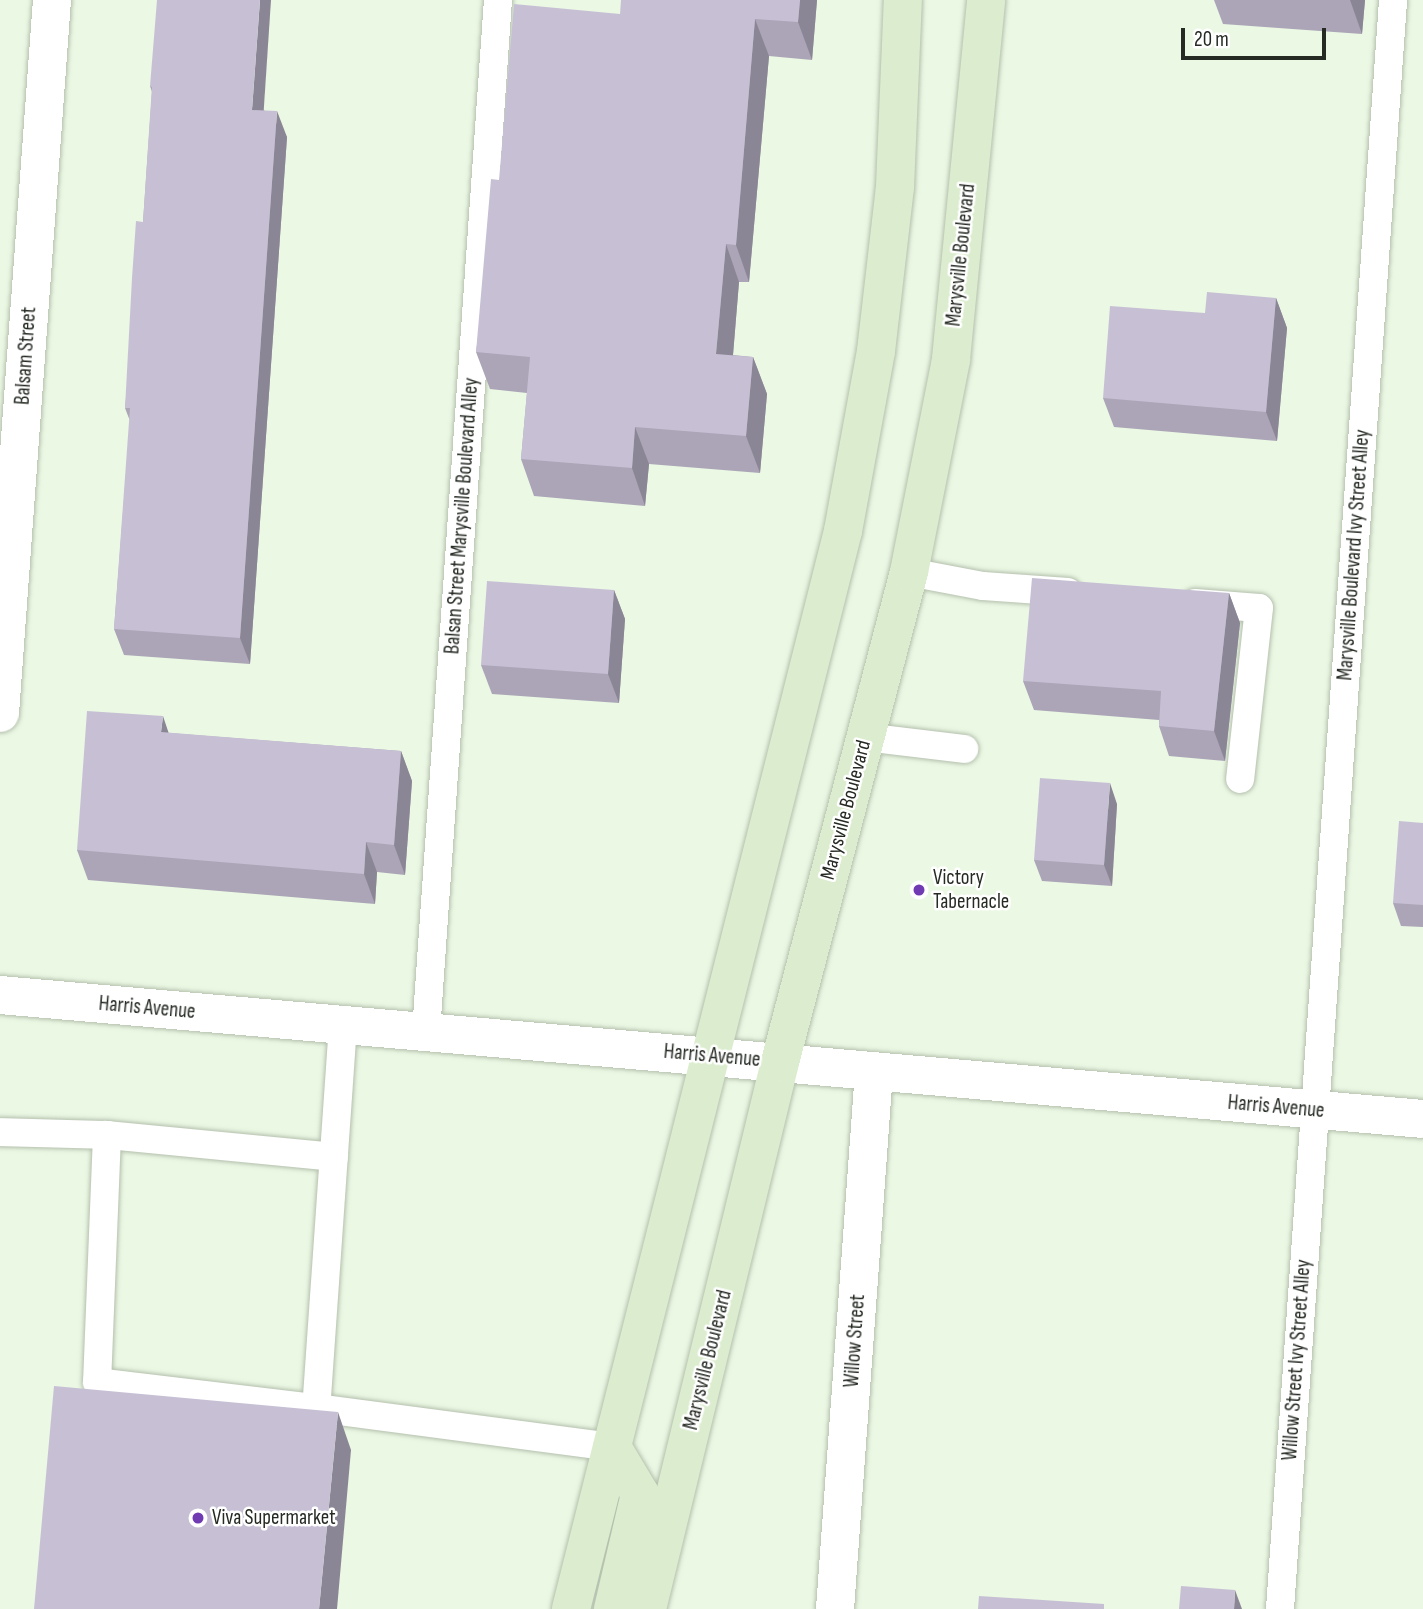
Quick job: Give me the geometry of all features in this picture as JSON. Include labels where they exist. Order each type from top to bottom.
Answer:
[{"type":"main road","points":[[571,1609],[708,1055],[843,531],[876,351],[895,187],[904,0]]},
{"type":"main road","name":"Marysville Boulevard","points":[[647,1609],[780,1062],[909,572],[951,359],[986,0]]},
{"type":"main road","points":[[612,1447],[640,1494],[613,1609]]},
{"type":"street","name":"Balsam Street","points":[[0,713],[52,0]]},
{"type":"street","name":"Harris Avenue","points":[[0,995],[1423,1119]]},
{"type":"street","name":"Willow Street","points":[[835,1609],[874,1072]]},
{"type":"lane","name":"Balsan Street Marysville Boulevard Alley","points":[[426,1032],[498,0]]},
{"type":"lane","name":"Marysville Boulevard Ivy Street Alley","points":[[1315,1110],[1393,0]]},
{"type":"lane","points":[[909,572],[983,586],[1093,594]]},
{"type":"lane","points":[[1162,600],[1259,608],[1240,779]]},
{"type":"lane","points":[[865,737],[964,749]]},
{"type":"lane","points":[[316,1408],[343,1025]]},
{"type":"lane","name":"Willow Street Ivy Street Alley","points":[[1280,1609],[1315,1110]]},
{"type":"lane","points":[[0,1132],[107,1135],[334,1157]]},
{"type":"lane","points":[[107,1135],[97,1382],[612,1447]]},
{"type":"building","points":[[157,0],[260,0],[252,110],[277,111],[240,638],[114,629],[130,408],[125,408],[132,278],[136,221],[143,222]]},
{"type":"building","points":[[621,0],[800,0],[798,22],[755,19],[736,245],[726,244],[716,354],[753,357],[746,436],[635,427],[632,468],[521,459],[530,357],[476,352],[491,179],[499,180],[514,4],[620,14]]},
{"type":"building","points":[[1207,292],[1276,298],[1266,412],[1103,398],[1110,306],[1205,313]]},
{"type":"building","points":[[1032,578],[1229,593],[1214,731],[1159,726],[1161,691],[1023,681]]},
{"type":"building","points":[[487,581],[614,590],[608,674],[481,665]]},
{"type":"building","points":[[87,711],[163,716],[161,732],[401,751],[394,845],[366,842],[364,874],[77,850]]},
{"type":"building","points":[[1040,778],[1110,783],[1104,865],[1034,860]]},
{"type":"building","points":[[1399,821],[1423,823],[1423,905],[1393,903]]},
{"type":"building","points":[[54,1386],[338,1412],[319,1609],[34,1609]]},
{"type":"building","points":[[1181,1586],[1235,1590],[1234,1609],[1179,1609]]},
{"type":"building","points":[[979,1596],[1104,1604],[1104,1609],[978,1609]]},
{"type":"place","name":"Victory Tabernacle","points":[[919,890]]},
{"type":"place","name":"Viva Supermarket","points":[[198,1518]]}]
